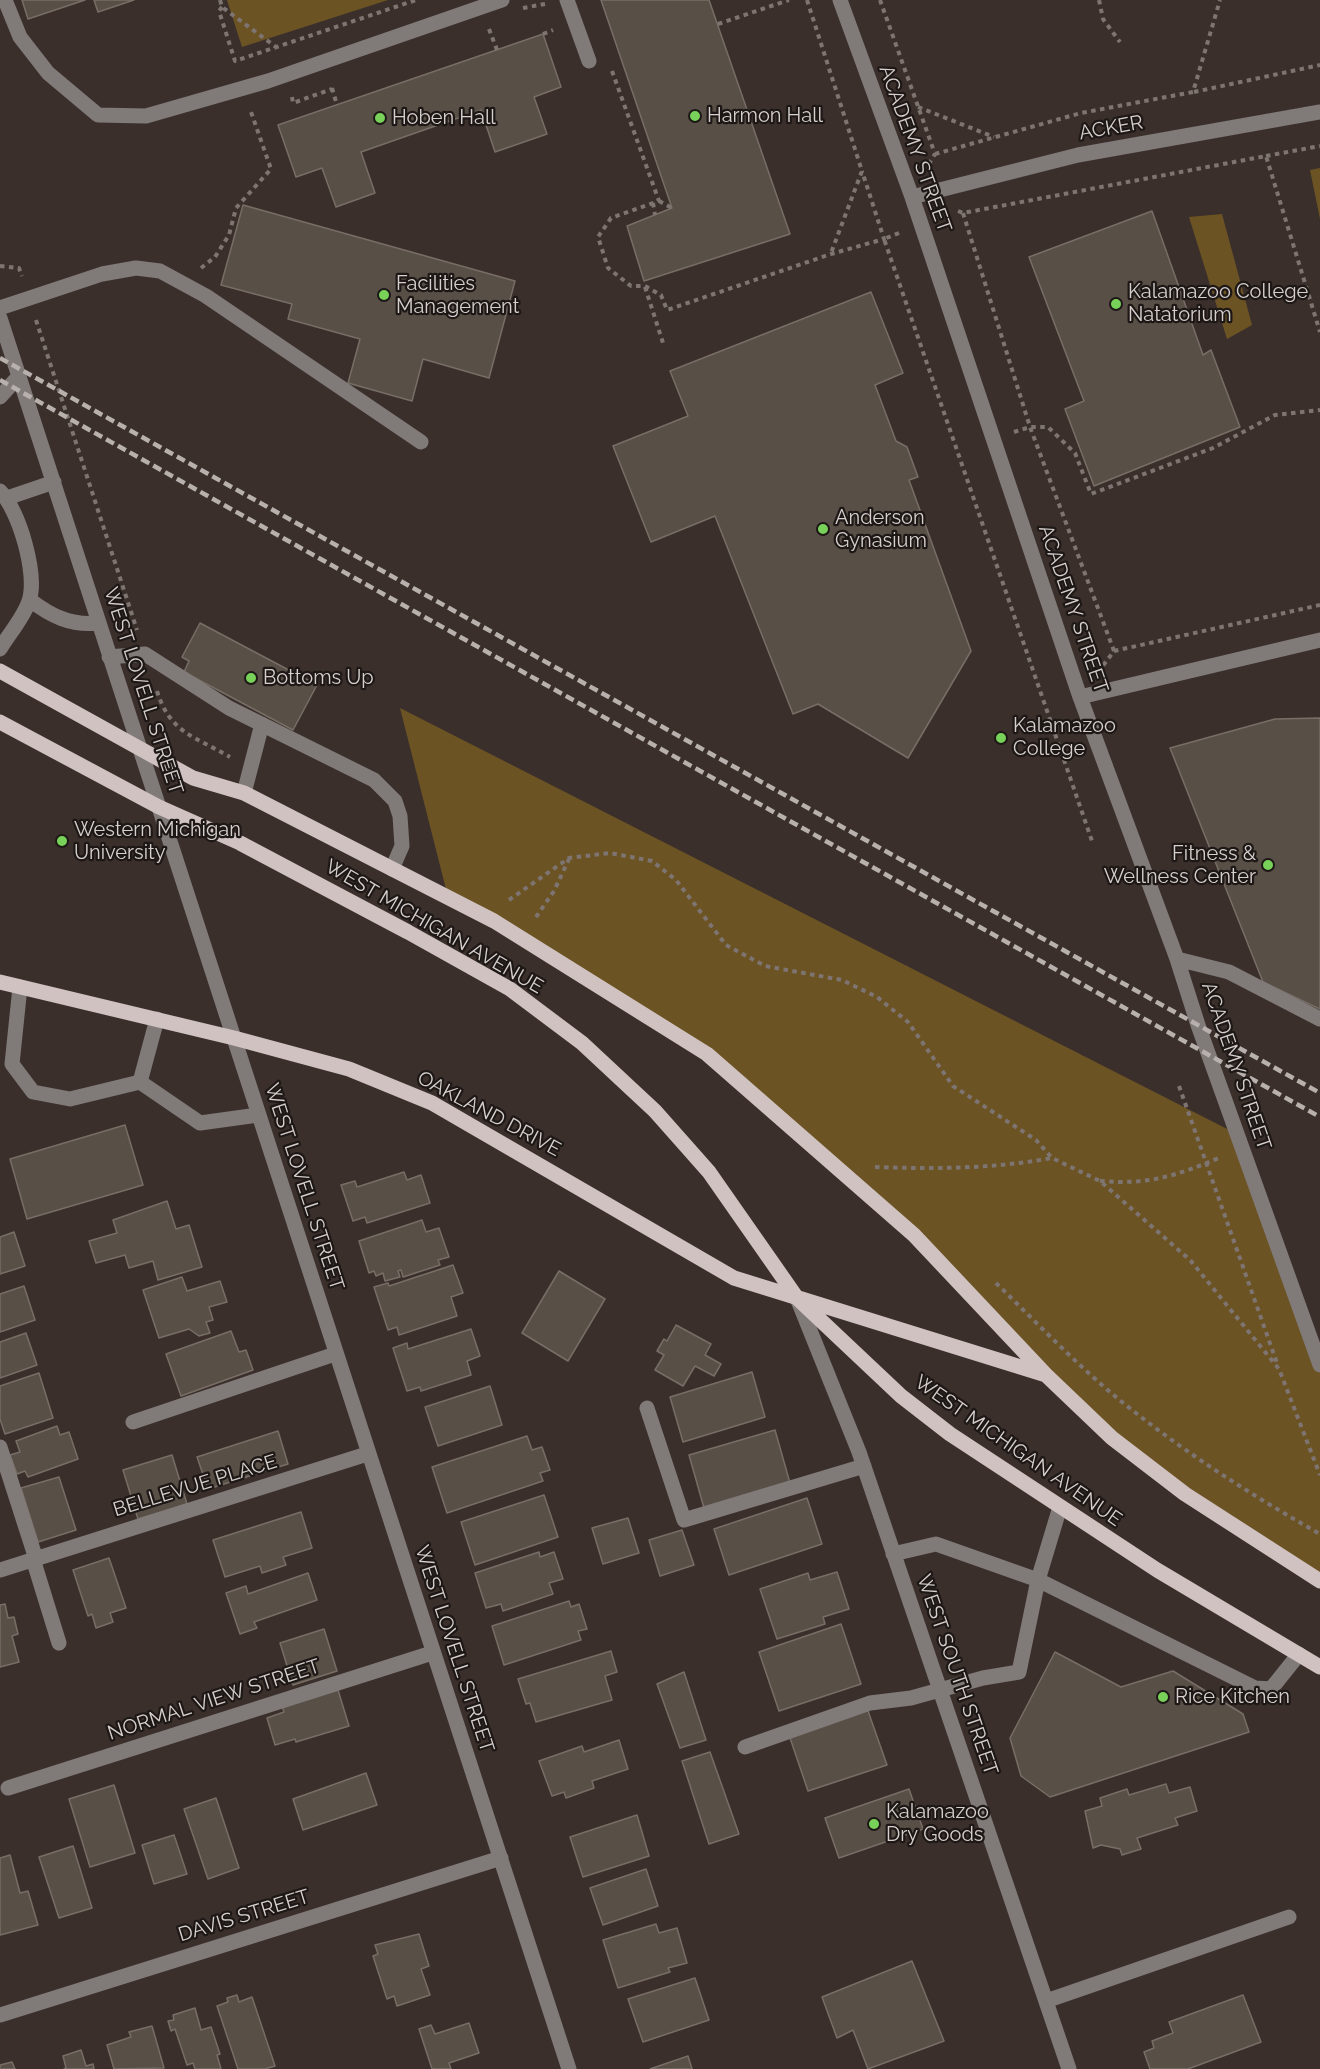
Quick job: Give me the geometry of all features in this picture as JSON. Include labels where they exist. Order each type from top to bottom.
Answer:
[{"type":"main road","name":"WEST MICHIGAN AVENUE","points":[[0,671],[141,747],[193,778],[244,793],[494,921],[707,1054],[914,1235],[1046,1375],[1112,1438],[1185,1494],[1320,1581]]},
{"type":"main road","name":"WEST MICHIGAN AVENUE","points":[[0,722],[159,807],[240,843],[510,989],[582,1043],[655,1110],[709,1172],[797,1298],[901,1396],[950,1434],[1157,1570],[1320,1667]]},
{"type":"main road","name":"OAKLAND DRIVE","points":[[0,982],[234,1038],[349,1069],[432,1103],[734,1278],[1046,1375]]},
{"type":"street","points":[[5,0],[20,37],[48,73],[98,115],[146,116],[268,81],[502,0]]},
{"type":"street","points":[[567,0],[589,62]]},
{"type":"street","name":"ACADEMY STREET","points":[[840,0],[912,197],[1080,697],[1177,959],[1320,1365]]},
{"type":"street","name":"ACKER","points":[[912,197],[1078,155],[1320,112]]},
{"type":"street","points":[[0,309],[102,274],[136,268],[160,272],[206,296],[421,442]]},
{"type":"street","name":"WEST LOVELL STREET","points":[[0,318],[109,657],[141,747],[367,1454],[569,2069]]},
{"type":"street","points":[[0,397],[19,376]]},
{"type":"street","points":[[0,649],[30,600],[29,561],[19,521],[4,495],[54,482]]},
{"type":"street","points":[[30,600],[58,619],[84,624],[98,623]]},
{"type":"street","points":[[1080,697],[1320,640]]},
{"type":"street","points":[[109,657],[145,654],[229,708],[374,780],[395,801],[403,833],[402,846],[393,869]]},
{"type":"street","points":[[244,793],[262,724]]},
{"type":"street","points":[[1177,959],[1229,972],[1320,1019]]},
{"type":"street","points":[[20,987],[12,1065],[33,1092],[70,1099],[140,1082],[200,1123],[258,1115]]},
{"type":"street","points":[[140,1082],[157,1019]]},
{"type":"street","name":"WEST SOUTH STREET","points":[[797,1298],[864,1466],[1069,2069]]},
{"type":"street","points":[[133,1422],[336,1354]]},
{"type":"street","points":[[647,1408],[684,1520],[864,1466]]},
{"type":"street","points":[[0,1447],[58,1643]]},
{"type":"street","name":"BELLEVUE PLACE","points":[[0,1570],[367,1454]]},
{"type":"street","points":[[746,1747],[870,1704],[911,1698],[1019,1672],[1038,1580],[1060,1507]]},
{"type":"street","points":[[893,1554],[936,1544],[1038,1580],[1255,1688],[1271,1689],[1299,1654]]},
{"type":"street","name":"NORMAL VIEW STREET","points":[[8,1788],[432,1653]]},
{"type":"street","name":"DAVIS STREET","points":[[0,2015],[501,1858]]},
{"type":"street","points":[[1046,2001],[1289,1917]]},
{"type":"path","points":[[220,0],[222,7],[276,47]]},
{"type":"path","points":[[222,7],[219,11],[235,61],[417,0]]},
{"type":"path","points":[[718,24],[789,0]]},
{"type":"path","points":[[807,0],[884,239],[1093,844]]},
{"type":"path","points":[[880,0],[935,154]]},
{"type":"path","points":[[1099,0],[1103,19],[1120,42]]},
{"type":"path","points":[[1193,92],[1220,0]]},
{"type":"path","points":[[486,20],[496,50]]},
{"type":"path","points":[[589,62],[607,57],[659,201],[672,208]]},
{"type":"path","points":[[912,197],[935,154],[1082,113],[1320,65]]},
{"type":"path","points":[[292,90],[290,91],[293,103],[332,89],[337,105]]},
{"type":"path","points":[[199,276],[201,268],[215,257],[229,236],[236,208],[271,170],[249,104]]},
{"type":"path","points":[[917,106],[994,137]]},
{"type":"path","points":[[953,210],[963,213],[1320,146]]},
{"type":"path","points":[[1266,156],[1320,332]]},
{"type":"path","points":[[831,254],[861,171]]},
{"type":"path","points":[[659,201],[610,218],[598,237],[608,268],[632,286],[645,286],[661,295],[667,310],[921,225]]},
{"type":"path","points":[[653,203],[656,215]]},
{"type":"path","points":[[963,213],[1030,427],[1114,651]]},
{"type":"path","points":[[0,266],[19,268],[163,712],[172,724],[249,768]]},
{"type":"path","points":[[645,286],[664,346]]},
{"type":"path","points":[[993,440],[1030,427],[1048,427],[1075,453],[1091,494],[1213,448],[1275,415],[1320,410]]},
{"type":"path","points":[[1080,697],[1114,651],[1320,605]]},
{"type":"path","points":[[501,896],[511,901],[569,858],[610,853],[652,861],[676,880],[726,945],[765,966],[842,980],[877,998],[908,1022],[953,1086],[1036,1140],[1052,1158],[1100,1181],[1190,1260],[1279,1369]]},
{"type":"path","points":[[536,917],[554,891],[569,858]]},
{"type":"path","points":[[1179,1086],[1279,1369],[1320,1475]]},
{"type":"path","points":[[1100,1181],[1127,1183],[1167,1178],[1242,1148]]},
{"type":"path","points":[[875,1167],[945,1170],[1017,1164],[1052,1158]]},
{"type":"shaded area","points":[[227,0],[388,0],[242,47]]},
{"type":"shaded area","points":[[1320,168],[1320,219],[1310,170]]},
{"type":"shaded area","points":[[1222,214],[1252,325],[1227,339],[1189,217]]},
{"type":"shaded area","points":[[400,708],[1237,1134],[1320,1365],[1320,1581],[1112,1438],[914,1235],[707,1054],[448,897]]},
{"type":"building","points":[[22,0],[85,0],[28,19]]},
{"type":"building","points":[[94,0],[134,0],[98,12]]},
{"type":"building","name":"Harmon Hall","points":[[601,0],[709,0],[790,234],[644,281],[627,226],[672,208]]},
{"type":"building","name":"Hoben Hall","points":[[543,34],[561,87],[534,97],[547,134],[495,152],[481,110],[361,152],[375,193],[336,207],[322,168],[296,177],[278,125]]},
{"type":"building","name":"Facilities Management","points":[[243,205],[515,281],[489,378],[423,359],[412,401],[348,383],[360,339],[288,319],[292,304],[221,285]]},
{"type":"building","name":"Kalamazoo College Natatorium","points":[[1152,211],[1203,355],[1211,350],[1240,427],[1094,486],[1065,409],[1084,401],[1029,257]]},
{"type":"building","name":"Anderson Gynasium","points":[[871,292],[903,373],[875,385],[896,441],[907,447],[918,477],[909,480],[971,651],[908,758],[818,704],[793,714],[715,516],[651,542],[613,446],[688,416],[670,371]]},
{"type":"building","name":"Bottoms Up","points":[[200,623],[317,685],[293,730],[184,672],[189,661],[182,657]]},
{"type":"building","name":"Fitness & Wellness Center","points":[[1320,718],[1320,1009],[1263,982],[1170,748],[1275,719]]},
{"type":"building","points":[[125,1125],[143,1185],[27,1219],[10,1159]]},
{"type":"building","points":[[404,1172],[407,1180],[421,1175],[430,1203],[367,1223],[365,1217],[353,1221],[341,1185],[355,1181],[357,1187]]},
{"type":"building","points":[[167,1201],[176,1229],[189,1225],[202,1267],[158,1280],[153,1261],[129,1268],[125,1255],[96,1263],[89,1241],[117,1233],[113,1220]]},
{"type":"building","points":[[422,1220],[426,1232],[439,1228],[449,1257],[438,1260],[440,1265],[403,1277],[401,1270],[398,1271],[400,1277],[385,1281],[383,1273],[376,1276],[374,1271],[369,1273],[359,1241]]},
{"type":"building","points":[[14,1232],[25,1266],[0,1274],[0,1237]]},
{"type":"building","points":[[453,1265],[463,1293],[451,1297],[457,1316],[399,1335],[397,1327],[388,1330],[374,1287],[388,1283],[389,1286]]},
{"type":"building","points":[[559,1271],[605,1299],[568,1361],[522,1333]]},
{"type":"building","points":[[182,1277],[187,1291],[220,1281],[227,1302],[209,1307],[213,1320],[206,1322],[210,1333],[199,1336],[189,1329],[159,1338],[143,1290]]},
{"type":"building","points":[[24,1286],[35,1320],[0,1332],[0,1294]]},
{"type":"building","points":[[676,1325],[711,1344],[705,1355],[721,1364],[714,1376],[695,1366],[683,1386],[655,1370],[664,1355],[657,1351],[664,1339],[667,1341]]},
{"type":"building","points":[[471,1329],[480,1356],[467,1361],[471,1375],[421,1391],[420,1387],[407,1391],[393,1348],[407,1343],[408,1349]]},
{"type":"building","points":[[231,1331],[239,1352],[246,1350],[253,1370],[181,1396],[166,1354]]},
{"type":"building","points":[[26,1333],[37,1365],[0,1378],[0,1342]]},
{"type":"building","points":[[752,1372],[765,1417],[683,1442],[670,1397]]},
{"type":"building","points":[[39,1373],[53,1418],[5,1434],[0,1419],[0,1386]]},
{"type":"building","points":[[490,1386],[502,1425],[438,1446],[425,1407]]},
{"type":"building","points":[[57,1426],[60,1435],[69,1432],[78,1459],[28,1477],[25,1471],[17,1474],[10,1455],[20,1452],[16,1441]]},
{"type":"building","points":[[775,1430],[790,1483],[704,1508],[689,1455]]},
{"type":"building","points":[[278,1431],[288,1464],[208,1489],[197,1457]]},
{"type":"building","points":[[527,1436],[532,1450],[542,1447],[550,1470],[540,1473],[543,1481],[447,1513],[432,1467]]},
{"type":"building","points":[[172,1455],[187,1504],[138,1519],[123,1470]]},
{"type":"building","points":[[59,1477],[76,1530],[38,1542],[21,1488]]},
{"type":"building","points":[[544,1495],[558,1537],[475,1565],[461,1522]]},
{"type":"building","points":[[807,1498],[822,1544],[729,1575],[714,1529]]},
{"type":"building","points":[[301,1512],[312,1548],[283,1557],[286,1565],[262,1573],[260,1566],[225,1577],[213,1540]]},
{"type":"building","points":[[628,1518],[639,1553],[603,1564],[592,1528]]},
{"type":"building","points":[[682,1530],[694,1565],[660,1576],[649,1540]]},
{"type":"building","points":[[539,1552],[540,1557],[554,1552],[563,1579],[549,1583],[553,1594],[503,1611],[501,1604],[486,1608],[475,1573]]},
{"type":"building","points":[[109,1558],[126,1608],[110,1613],[113,1622],[96,1628],[92,1614],[88,1616],[73,1570]]},
{"type":"building","points":[[837,1572],[849,1609],[823,1617],[825,1624],[777,1639],[760,1589],[808,1573],[810,1580]]},
{"type":"building","points":[[308,1573],[317,1600],[254,1622],[257,1628],[240,1634],[226,1593],[246,1586],[248,1594]]},
{"type":"building","points":[[569,1601],[571,1607],[579,1604],[587,1629],[578,1631],[581,1640],[504,1665],[492,1626]]},
{"type":"building","points":[[5,1604],[8,1618],[14,1617],[18,1634],[12,1636],[19,1662],[0,1667],[0,1605]]},
{"type":"building","points":[[841,1624],[861,1684],[779,1711],[759,1652]]},
{"type":"building","points":[[324,1629],[337,1671],[293,1685],[280,1643]]},
{"type":"building","points":[[611,1651],[617,1672],[605,1676],[612,1700],[536,1722],[530,1703],[526,1704],[518,1679]]},
{"type":"building","points":[[1055,1652],[1121,1687],[1173,1671],[1243,1714],[1249,1732],[1050,1797],[1021,1776],[1010,1738]]},
{"type":"building","points":[[684,1672],[706,1740],[680,1748],[657,1684]]},
{"type":"building","points":[[338,1690],[349,1726],[296,1742],[295,1739],[275,1745],[267,1718],[284,1712],[282,1706]]},
{"type":"building","points":[[867,1708],[887,1765],[808,1791],[789,1735]]},
{"type":"building","points":[[619,1740],[628,1769],[592,1781],[594,1788],[566,1798],[564,1792],[552,1796],[539,1761],[582,1746],[584,1752]]},
{"type":"building","points":[[710,1752],[739,1834],[709,1844],[682,1761]]},
{"type":"building","points":[[366,1773],[377,1805],[303,1830],[293,1799]]},
{"type":"building","points":[[1166,1784],[1169,1793],[1190,1787],[1197,1811],[1175,1818],[1178,1825],[1137,1838],[1141,1849],[1122,1855],[1120,1849],[1101,1845],[1093,1848],[1085,1811],[1102,1806],[1100,1798],[1127,1789],[1129,1795]]},
{"type":"building","points":[[114,1785],[135,1853],[90,1867],[69,1799]]},
{"type":"building","name":"Kalamazoo Dry Goods","points":[[909,1789],[923,1829],[839,1858],[825,1818]]},
{"type":"building","points":[[216,1798],[239,1868],[208,1879],[184,1809]]},
{"type":"building","points":[[637,1815],[649,1856],[583,1877],[570,1837]]},
{"type":"building","points":[[174,1835],[187,1874],[154,1884],[142,1845]]},
{"type":"building","points":[[73,1846],[92,1908],[59,1918],[39,1857]]},
{"type":"building","points":[[10,1855],[20,1893],[28,1891],[38,1925],[0,1935],[0,1858]]},
{"type":"building","points":[[646,1869],[658,1906],[603,1925],[590,1888]]},
{"type":"building","points":[[656,1924],[659,1933],[677,1928],[687,1963],[668,1968],[670,1972],[618,1988],[603,1940]]},
{"type":"building","points":[[419,1934],[429,1966],[421,1969],[430,1995],[397,2006],[394,1996],[387,1999],[373,1956],[378,1954],[375,1945]]},
{"type":"building","points":[[912,1961],[944,2041],[868,2069],[853,2030],[837,2038],[822,1997]]},
{"type":"building","points":[[695,1978],[709,2020],[643,2042],[628,1999]]},
{"type":"building","points":[[237,1995],[239,2002],[252,1997],[275,2066],[265,2069],[238,2069],[217,2006],[228,2002],[227,1998]]},
{"type":"building","points":[[1243,1995],[1261,2042],[1188,2069],[1150,2069],[1144,2052],[1154,2048],[1152,2041],[1173,2033],[1169,2022]]},
{"type":"building","points":[[195,2008],[201,2030],[211,2027],[220,2054],[217,2055],[221,2069],[195,2069],[193,2063],[187,2065],[175,2029],[171,2031],[168,2021],[174,2020],[173,2015]]},
{"type":"building","points":[[469,2023],[479,2053],[449,2063],[451,2069],[432,2069],[419,2029],[431,2025],[435,2034]]},
{"type":"building","points":[[152,2026],[164,2068],[114,2069],[107,2045],[131,2037],[129,2032]]},
{"type":"building","points":[[81,2050],[86,2066],[93,2064],[94,2069],[64,2069],[66,2068],[63,2056]]},
{"type":"building","points":[[688,2056],[692,2069],[650,2069]]},
{"type":"building","points":[[12,2062],[15,2069],[0,2069],[0,2065]]},
{"type":"railway","points":[[0,358],[1320,1093]]},
{"type":"railway","points":[[0,380],[1320,1117]]},
{"type":"place","name":"Harmon Hall","points":[[695,116]]},
{"type":"place","name":"Hoben Hall","points":[[380,118]]},
{"type":"place","name":"Facilities Management","points":[[384,295]]},
{"type":"place","name":"Kalamazoo College Natatorium","points":[[1116,304]]},
{"type":"place","name":"Anderson Gynasium","points":[[823,529]]},
{"type":"place","name":"Bottoms Up","points":[[251,678]]},
{"type":"place","name":"Kalamazoo College","points":[[1001,738]]},
{"type":"place","name":"Western Michigan University","points":[[62,841]]},
{"type":"place","name":"Fitness & Wellness Center","points":[[1268,865]]},
{"type":"place","name":"Rice Kitchen","points":[[1163,1697]]},
{"type":"place","name":"Kalamazoo Dry Goods","points":[[874,1824]]}]
